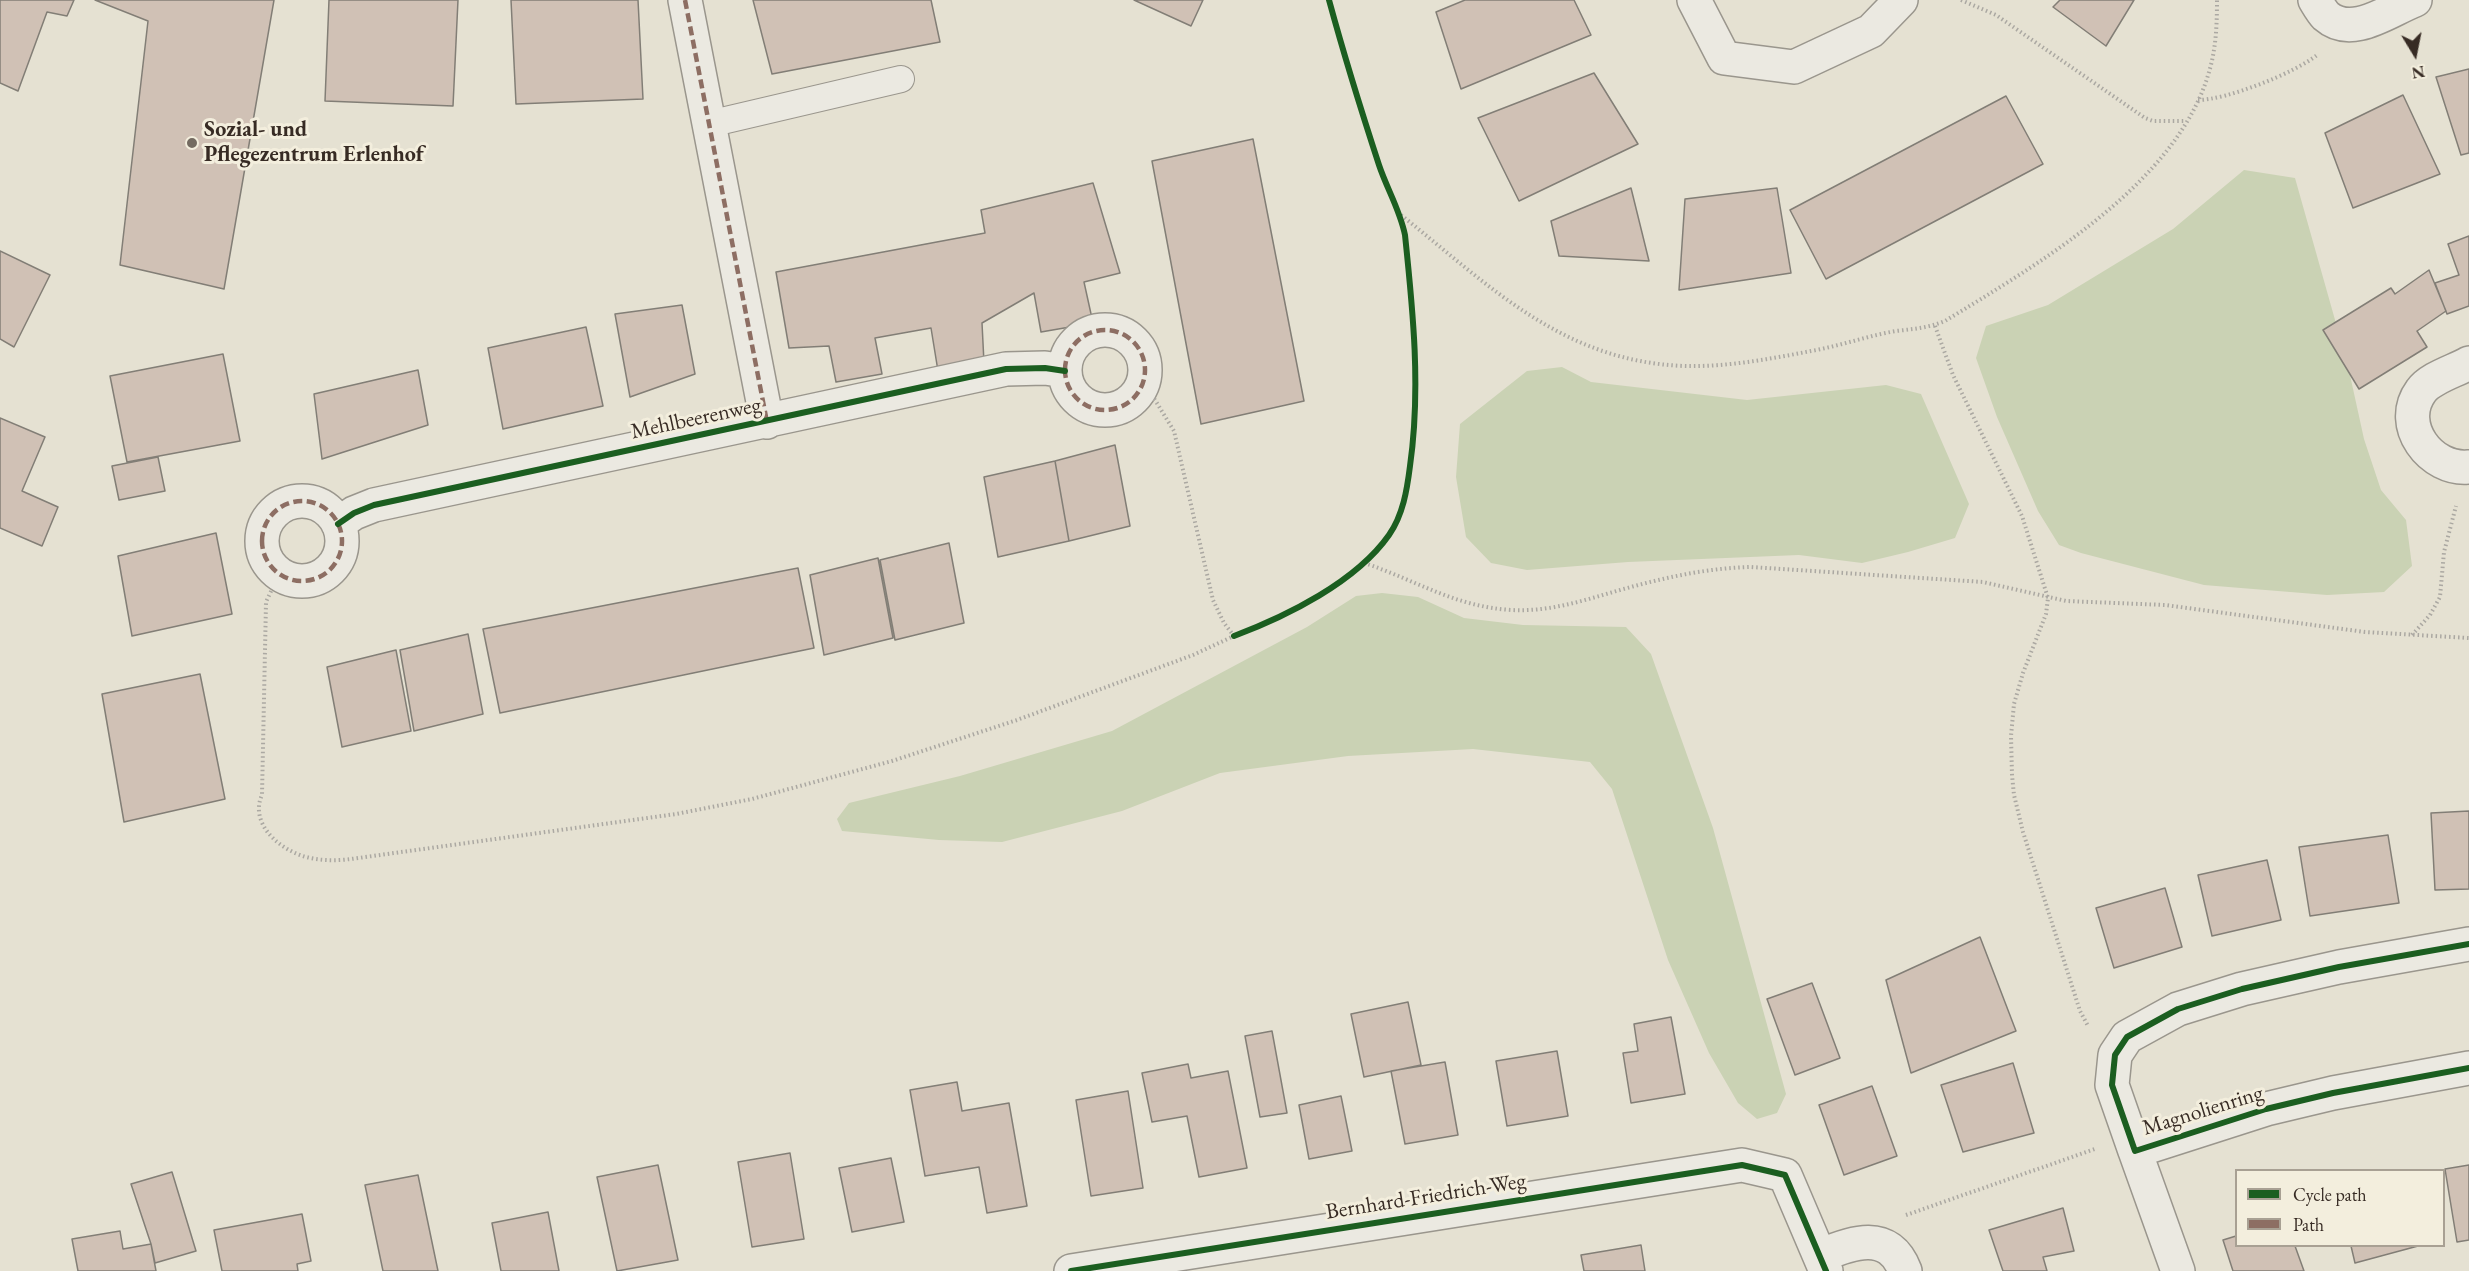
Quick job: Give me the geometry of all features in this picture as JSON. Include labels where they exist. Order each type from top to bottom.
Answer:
[{"type":"street","name":"Mehlbeerenweg","points":[[685,0],[767,422]]},
{"type":"street","points":[[1695,0],[1724,58],[1794,67],[1871,31],[1900,0]]},
{"type":"street","points":[[2315,0],[2326,16],[2342,25],[2358,23],[2379,16],[2415,0]]},
{"type":"street","points":[[1097,330],[1111,330],[1123,334],[1141,350],[1145,362],[1142,387],[1125,405],[1113,409],[1099,410],[1086,405],[1075,397],[1068,385],[1065,371],[1067,357],[1078,340],[1097,330]]},
{"type":"street","points":[[2464,468],[2435,460],[2426,451],[2419,440],[2414,414],[2415,402],[2425,386],[2469,363]]},
{"type":"street","name":"Mehlbeerenweg","points":[[338,524],[354,513],[375,505],[1006,369],[1034,368],[1065,371]]},
{"type":"street","points":[[295,502],[321,505],[331,513],[342,536],[342,548],[338,560],[330,570],[308,581],[294,581],[281,576],[270,567],[264,554],[261,541],[264,527],[271,515],[281,506],[295,502]]},
{"type":"street","points":[[2115,1055],[2127,1036],[2178,1009],[2231,992],[2339,967],[2469,944]]},
{"type":"street","name":"Magnolienring","points":[[2115,1055],[2112,1085],[2178,1271]]},
{"type":"street","name":"Magnolienring","points":[[2132,1144],[2333,1093],[2469,1068]]},
{"type":"street","name":"Bernhard-Friedrich-Weg","points":[[1071,1271],[1742,1165],[1785,1175],[1823,1263]]},
{"type":"street","points":[[1823,1263],[1855,1243],[1871,1242],[1886,1245],[1897,1256],[1905,1271]]},
{"type":"lane","points":[[709,124],[901,79]]},
{"type":"path","points":[[281,576],[266,602],[262,795],[257,805],[259,816],[270,834],[287,848],[299,855],[325,860],[345,860],[666,816],[752,799],[892,761],[1017,720],[1174,662],[1291,610],[1364,563],[1390,534],[1406,494],[1415,435],[1411,295],[1401,215],[1386,184],[1349,73],[1329,0]]},
{"type":"path","points":[[1961,0],[1996,15],[2145,117],[2153,121],[2186,121]]},
{"type":"path","points":[[1401,215],[1526,314],[1591,348],[1625,358],[1686,366],[1725,364],[1780,357],[1935,325],[2036,264],[2102,216],[2145,176],[2175,139],[2198,100],[2209,75],[2215,52],[2217,0]]},
{"type":"path","points":[[2198,100],[2214,99],[2276,77],[2312,58],[2329,45],[2342,25]]},
{"type":"path","points":[[1935,325],[1958,384],[2019,507],[2048,598],[2046,614],[2023,673],[2014,704],[2011,736],[2014,795],[2023,832],[2080,1011],[2097,1041],[2115,1055]]},
{"type":"path","points":[[1142,387],[1155,400],[1174,431],[1213,600],[1217,612],[1234,636]]},
{"type":"path","points":[[2412,635],[2430,615],[2440,597],[2445,552],[2464,468]]},
{"type":"path","points":[[1364,563],[1394,572],[1426,589],[1457,600],[1511,610],[1561,607],[1649,582],[1724,568],[1751,567],[1983,582],[2066,601],[2165,605],[2215,610],[2315,626],[2469,638]]},
{"type":"path","points":[[1871,1242],[1881,1229],[1916,1210],[2132,1144]]},
{"type":"green space","points":[[2244,170],[2295,178],[2348,366],[2364,439],[2381,490],[2406,520],[2412,566],[2384,592],[2327,595],[2204,585],[2081,553],[2059,545],[2038,511],[1997,417],[1976,358],[1986,326],[2048,305],[2173,229]]},
{"type":"green space","points":[[1562,367],[1591,382],[1747,400],[1886,385],[1921,394],[1969,504],[1955,538],[1862,563],[1799,555],[1628,562],[1527,570],[1491,563],[1466,537],[1456,477],[1460,424],[1527,371]]},
{"type":"green space","points":[[1382,593],[1418,597],[1464,618],[1523,625],[1626,627],[1651,654],[1713,828],[1786,1094],[1777,1113],[1757,1119],[1738,1103],[1709,1053],[1668,960],[1612,789],[1590,762],[1473,749],[1348,756],[1220,773],[1122,811],[1002,842],[939,840],[842,831],[837,819],[849,803],[960,776],[1112,731],[1307,627],[1356,596]]},
{"type":"building","points":[[0,0],[74,0],[67,16],[47,12],[18,91],[0,83]]},
{"type":"building","name":"Sozial- und Pflegezentrum Erlenhof","points":[[95,0],[274,0],[224,289],[120,265],[148,21]]},
{"type":"building","points":[[329,0],[458,0],[453,106],[325,101]]},
{"type":"building","points":[[511,0],[638,0],[643,99],[516,104]]},
{"type":"building","points":[[753,0],[931,0],[940,42],[772,74]]},
{"type":"building","points":[[1134,0],[1203,0],[1191,26]]},
{"type":"building","points":[[1465,0],[1574,0],[1591,35],[1461,89],[1436,12]]},
{"type":"building","points":[[2060,0],[2134,0],[2106,46],[2053,7]]},
{"type":"building","points":[[2469,69],[2469,153],[2461,155],[2436,77]]},
{"type":"building","points":[[1594,73],[1638,144],[1519,201],[1478,118]]},
{"type":"building","points":[[2403,95],[2440,174],[2353,208],[2325,133]]},
{"type":"building","points":[[2006,96],[2043,164],[1826,279],[1790,210]]},
{"type":"building","points":[[1253,139],[1304,401],[1201,424],[1152,161]]},
{"type":"building","points":[[1093,183],[1120,273],[1084,282],[1093,323],[1041,332],[1034,293],[982,323],[984,363],[938,371],[931,328],[875,338],[882,374],[836,382],[829,346],[789,348],[776,272],[985,233],[981,210]]},
{"type":"building","points":[[1631,188],[1649,261],[1559,256],[1551,221]]},
{"type":"building","points":[[1777,188],[1791,273],[1679,290],[1685,199]]},
{"type":"building","points":[[2469,236],[2469,306],[2447,314],[2435,283],[2459,275],[2448,244]]},
{"type":"building","points":[[0,251],[50,275],[14,347],[0,339]]},
{"type":"building","points":[[2429,270],[2446,311],[2417,331],[2427,347],[2359,389],[2323,330],[2391,288],[2395,294]]},
{"type":"building","points":[[682,305],[695,374],[630,397],[615,314]]},
{"type":"building","points":[[586,327],[603,406],[503,429],[488,348]]},
{"type":"building","points":[[223,354],[240,441],[127,462],[110,376]]},
{"type":"building","points":[[418,370],[428,425],[322,459],[314,394]]},
{"type":"building","points":[[0,418],[45,437],[22,491],[58,507],[42,546],[0,528]]},
{"type":"building","points":[[1115,445],[1130,526],[1069,541],[1055,461]]},
{"type":"building","points":[[158,457],[165,491],[119,500],[112,466]]},
{"type":"building","points":[[1055,461],[1069,541],[998,557],[984,477]]},
{"type":"building","points":[[216,533],[232,614],[132,636],[118,556]]},
{"type":"building","points":[[949,543],[964,623],[895,640],[880,560]]},
{"type":"building","points":[[878,558],[893,638],[824,655],[810,575]]},
{"type":"building","points":[[798,568],[814,648],[500,713],[483,629]]},
{"type":"building","points":[[468,634],[483,714],[414,731],[400,650]]},
{"type":"building","points":[[396,650],[411,731],[342,747],[327,667]]},
{"type":"building","points":[[200,674],[225,799],[124,822],[102,694]]},
{"type":"building","points":[[2469,811],[2469,889],[2435,890],[2431,813]]},
{"type":"building","points":[[2388,835],[2399,903],[2310,916],[2299,847]]},
{"type":"building","points":[[2267,860],[2281,920],[2212,936],[2198,875]]},
{"type":"building","points":[[2165,888],[2182,947],[2114,968],[2096,908]]},
{"type":"building","points":[[1980,937],[2016,1031],[1911,1073],[1886,980]]},
{"type":"building","points":[[1812,983],[1840,1058],[1795,1075],[1767,999]]},
{"type":"building","points":[[1408,1002],[1421,1065],[1364,1077],[1351,1014]]},
{"type":"building","points":[[1671,1017],[1685,1094],[1631,1103],[1623,1053],[1638,1051],[1634,1024]]},
{"type":"building","points":[[1272,1031],[1287,1113],[1260,1117],[1245,1036]]},
{"type":"building","points":[[1557,1051],[1568,1116],[1507,1126],[1496,1061]]},
{"type":"building","points":[[1445,1062],[1458,1135],[1405,1144],[1391,1071]]},
{"type":"building","points":[[2013,1063],[2034,1133],[1963,1152],[1941,1085]]},
{"type":"building","points":[[1188,1064],[1191,1078],[1228,1071],[1247,1168],[1199,1177],[1187,1116],[1152,1122],[1142,1073]]},
{"type":"building","points":[[957,1082],[962,1111],[1009,1103],[1027,1206],[987,1213],[979,1167],[925,1176],[910,1090]]},
{"type":"building","points":[[1872,1086],[1897,1156],[1844,1175],[1819,1105]]},
{"type":"building","points":[[1128,1091],[1143,1188],[1091,1196],[1076,1100]]},
{"type":"building","points":[[1341,1096],[1352,1151],[1309,1159],[1299,1105]]},
{"type":"building","points":[[790,1153],[804,1239],[752,1247],[738,1162]]},
{"type":"building","points":[[891,1158],[904,1222],[852,1232],[839,1168]]},
{"type":"building","points":[[658,1165],[678,1260],[617,1271],[597,1177]]},
{"type":"building","points":[[2469,1165],[2469,1240],[2457,1242],[2445,1169]]},
{"type":"building","points":[[172,1172],[196,1251],[155,1263],[131,1184]]},
{"type":"building","points":[[418,1175],[438,1271],[383,1271],[365,1185]]},
{"type":"building","points":[[2063,1208],[2074,1251],[2043,1257],[2047,1271],[2003,1271],[1989,1230]]},
{"type":"building","points":[[548,1212],[559,1271],[501,1271],[492,1223]]},
{"type":"building","points":[[302,1214],[311,1261],[297,1264],[298,1271],[222,1271],[214,1230]]},
{"type":"building","points":[[120,1231],[123,1249],[151,1244],[156,1271],[78,1271],[72,1239]]},
{"type":"building","points":[[2235,1236],[2235,1247],[2295,1247],[2304,1271],[2233,1271],[2223,1240]]},
{"type":"building","points":[[1641,1245],[1645,1271],[1584,1271],[1581,1255]]},
{"type":"building","points":[[2351,1247],[2414,1247],[2355,1263]]},
{"type":"marked path","points":[[685,0],[767,422]]},
{"type":"marked path","points":[[1105,330],[1120,333],[1133,342],[1142,355],[1145,370],[1142,385],[1133,398],[1120,407],[1105,410],[1090,407],[1077,398],[1068,385],[1065,370],[1068,355],[1077,342],[1090,333],[1105,330]]},
{"type":"marked path","points":[[302,501],[317,504],[330,513],[339,526],[342,541],[339,556],[330,569],[317,578],[302,581],[287,578],[274,569],[265,556],[262,541],[265,526],[274,513],[287,504],[302,501]]},
{"type":"cycle path","points":[[1234,636],[1298,608],[1358,568],[1375,552],[1394,527],[1404,502],[1409,475],[1415,408],[1415,379],[1413,321],[1405,235],[1372,144],[1329,0]]},
{"type":"cycle path","points":[[338,524],[354,513],[374,505],[1006,369],[1045,368],[1065,371]]},
{"type":"cycle path","points":[[2469,944],[2339,967],[2242,989],[2178,1009],[2127,1037],[2115,1055],[2112,1085],[2135,1151],[2266,1109],[2333,1093],[2469,1068]]},
{"type":"cycle path","points":[[1071,1271],[1742,1165],[1785,1175],[1826,1271]]},
{"type":"place","name":"Sozial- und Pflegezentrum Erlenhof","points":[[192,143]]}]
